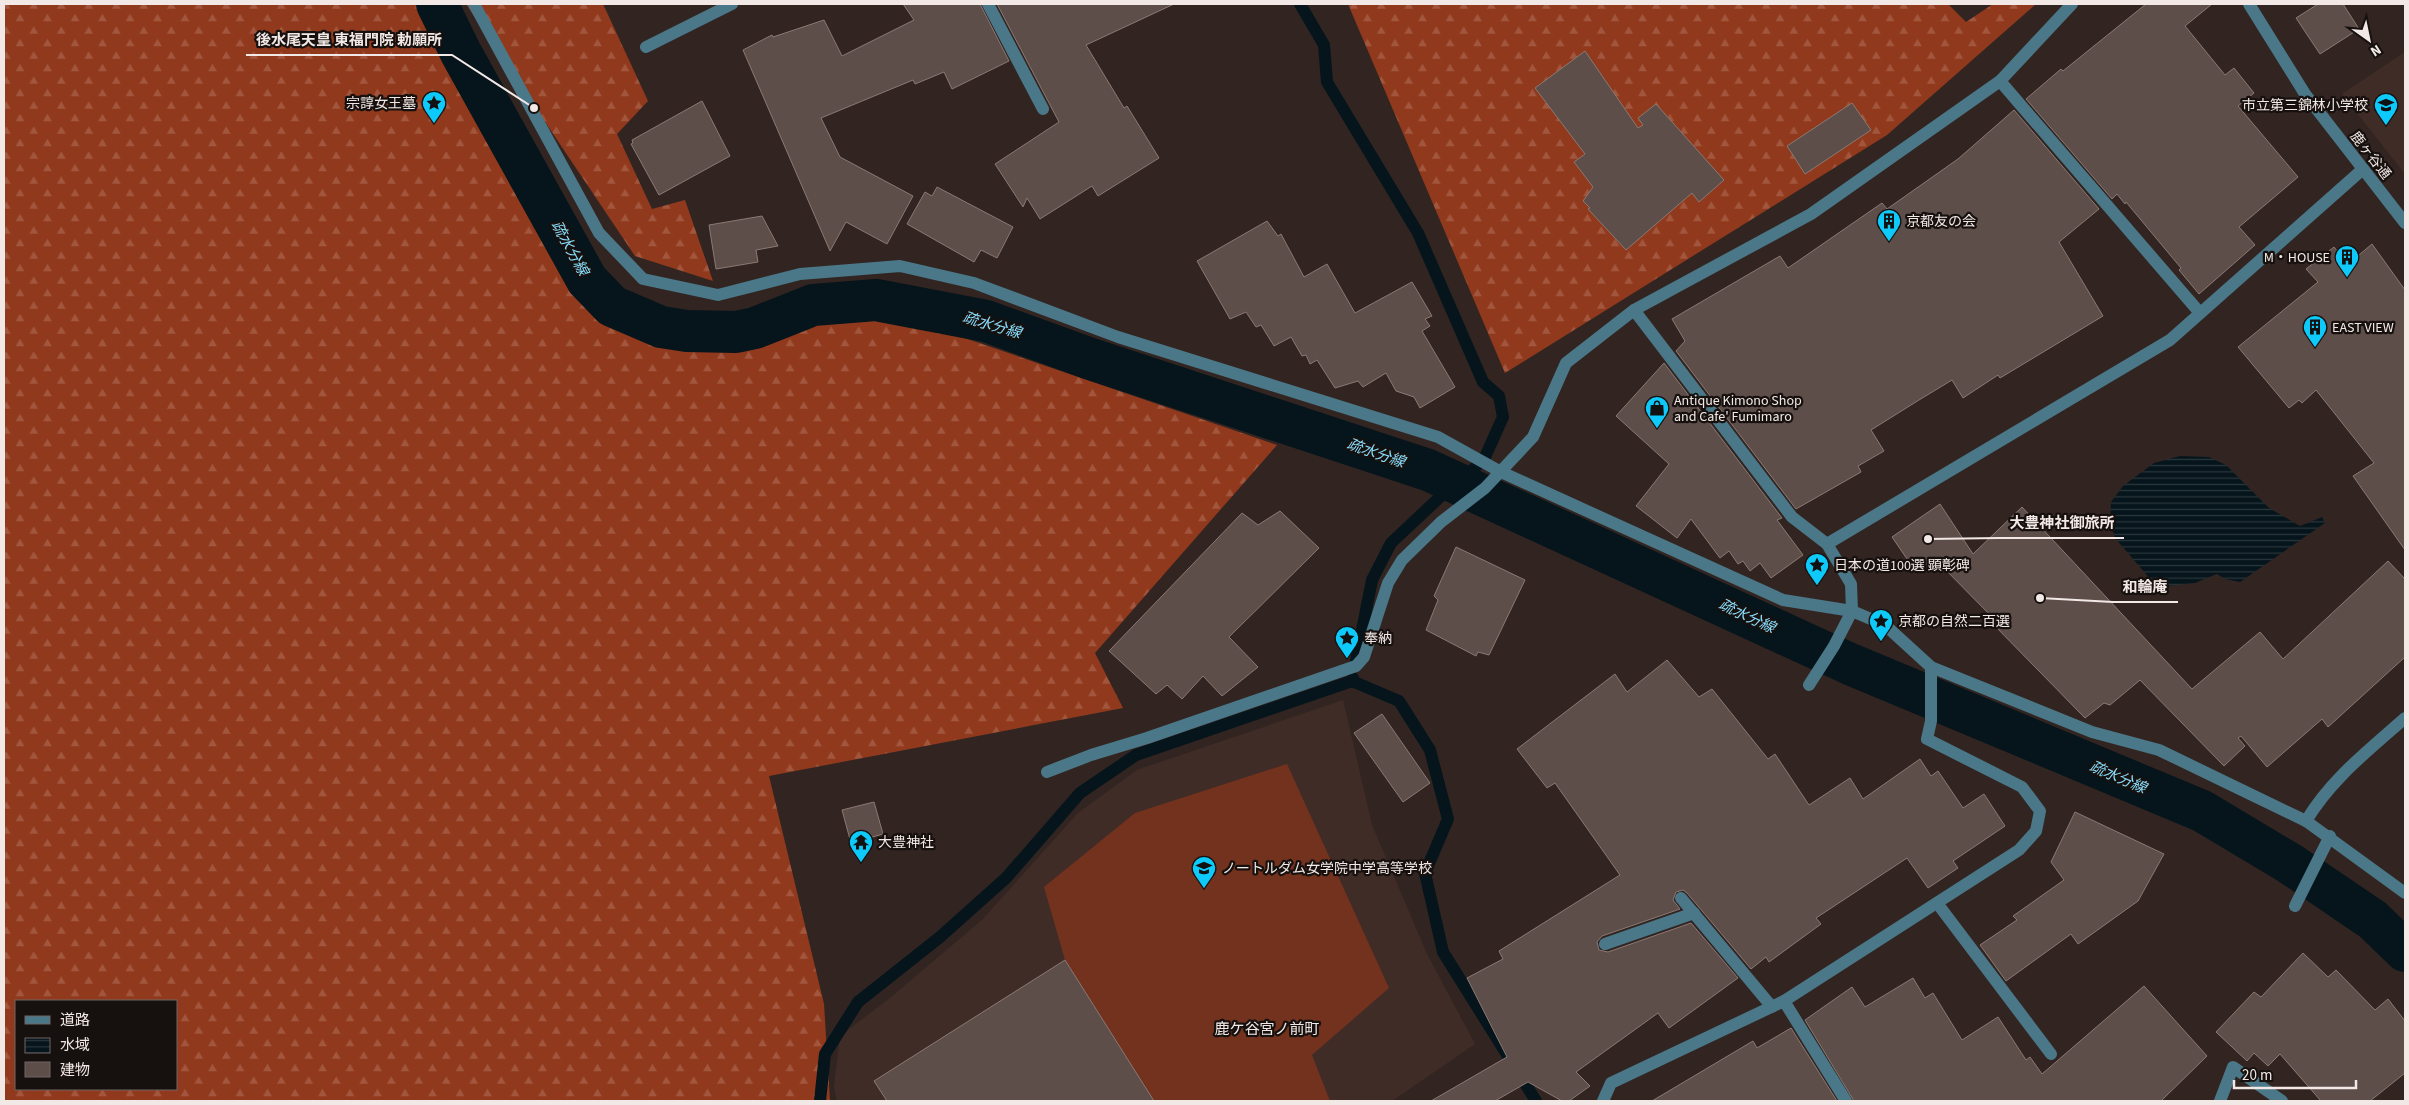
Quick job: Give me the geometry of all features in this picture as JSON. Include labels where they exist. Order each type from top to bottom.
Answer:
[{"type":"street","points":[[474,4],[599,233],[643,278],[718,295],[800,274],[900,266],[974,283],[1118,337],[1438,437],[1501,472],[1783,600],[1852,611],[1885,625],[1931,667],[2092,732],[2160,750],[2306,821],[2330,836],[2405,893]]},
{"type":"street","points":[[646,47],[732,4]]},
{"type":"street","points":[[988,4],[1043,109]]},
{"type":"street","points":[[1047,772],[1091,755],[1147,738],[1356,666],[1364,657],[1388,583],[1402,560],[1456,510],[1485,488],[1533,437],[1566,363],[1634,310],[1811,214],[2000,81],[2072,4]]},
{"type":"street","name":"鹿ヶ谷通","points":[[2249,4],[2305,94],[2405,223]]},
{"type":"street","points":[[2000,81],[2200,313]]},
{"type":"street","points":[[1826,544],[2170,340],[2363,168]]},
{"type":"street","points":[[1634,310],[1792,517],[1826,544],[1851,584],[1852,611],[1834,646],[1809,684]]},
{"type":"street","points":[[1602,1101],[1612,1083],[1784,1001],[2019,850],[2036,831],[2040,811],[2022,787],[1927,738],[1931,721],[1931,667]]},
{"type":"street","points":[[2306,821],[2318,801],[2339,776],[2405,718]]},
{"type":"street","points":[[2295,906],[2330,836]]},
{"type":"street","points":[[1681,898],[1772,1007]]},
{"type":"street","points":[[1937,903],[2051,1054]]},
{"type":"street","points":[[1605,944],[1694,913]]},
{"type":"street","points":[[1784,1001],[1846,1101]]},
{"type":"street","points":[[2220,1101],[2233,1067],[2282,1101]]},
{"type":"shaded area","name":"市立第三錦林小学校","points":[[2405,52],[2405,174],[2342,94]]},
{"type":"shaded area","name":"ノートルダム女学院中学高等学校","points":[[1343,700],[1372,825],[1427,954],[1475,1044],[1392,1101],[837,1101],[834,1087],[840,1036],[890,998],[982,920],[1078,813],[1137,770]]},
{"type":"shaded area","points":[[1287,764],[1389,988],[1312,1055],[1330,1101],[1154,1101],[1065,960],[1044,887],[1135,813]]},
{"type":"green space","points":[[4,4],[427,4],[609,324],[906,318],[1277,445],[1095,653],[1123,708],[769,776],[824,1004],[830,1101],[4,1101]]},
{"type":"green space","points":[[466,4],[603,4],[648,101],[617,134],[652,209],[685,200],[713,281],[635,256]]},
{"type":"green space","points":[[1348,4],[1948,4],[1966,22],[1993,4],[2036,4],[1887,135],[1505,373]]},
{"type":"water","points":[[2180,456],[2209,457],[2226,465],[2269,508],[2300,526],[2322,517],[2325,523],[2240,582],[2225,579],[2217,574],[2195,583],[2157,587],[2115,538],[2110,522],[2111,502],[2123,486],[2154,463]]},
{"type":"building","points":[[903,4],[980,4],[1009,61],[952,89],[944,72],[915,84],[913,80],[821,118],[840,157],[913,196],[887,244],[846,222],[830,251],[743,50],[772,35],[773,37],[824,20],[842,56],[914,20]]},
{"type":"building","points":[[997,4],[1174,4],[1086,45],[1124,108],[1127,106],[1159,158],[1098,196],[1092,186],[1040,219],[1027,198],[1023,207],[995,164],[1059,122]]},
{"type":"building","points":[[2146,4],[2212,4],[2185,26],[2225,75],[2234,68],[2254,93],[2238,106],[2298,177],[2239,227],[2255,245],[2199,294],[2179,270],[2181,268],[2126,202],[2125,204],[2117,194],[2112,199],[2026,99],[2061,69],[2063,71]]},
{"type":"building","points":[[2318,4],[2343,4],[2359,29],[2320,54],[2296,18]]},
{"type":"building","points":[[1585,51],[1638,128],[1643,125],[1638,118],[1656,104],[1724,180],[1699,202],[1692,193],[1626,250],[1588,209],[1590,208],[1583,201],[1593,187],[1574,162],[1585,154],[1535,88]]},
{"type":"building","points":[[702,101],[730,156],[659,195],[631,144],[633,143],[632,140]]},
{"type":"building","points":[[1852,103],[1871,130],[1805,174],[1787,146]]},
{"type":"building","points":[[2014,110],[2099,209],[2059,242],[2103,316],[2000,378],[1998,375],[1963,398],[1952,380],[1871,430],[1884,451],[1858,466],[1861,472],[1796,509],[1676,351],[1685,341],[1672,319],[1780,256],[1788,268],[1882,203],[1887,209],[1958,159]]},
{"type":"building","points":[[937,187],[1013,227],[997,258],[981,250],[974,262],[907,224],[925,192],[932,196]]},
{"type":"building","points":[[762,216],[778,246],[756,250],[758,262],[716,269],[709,225]]},
{"type":"building","points":[[1267,221],[1278,236],[1281,234],[1304,277],[1327,264],[1355,313],[1412,282],[1432,316],[1425,319],[1430,326],[1422,331],[1455,387],[1420,408],[1414,397],[1396,391],[1386,373],[1363,387],[1358,381],[1335,388],[1317,360],[1310,364],[1306,355],[1302,356],[1291,337],[1274,346],[1261,325],[1256,327],[1246,312],[1230,319],[1197,261]]},
{"type":"building","points":[[2372,244],[2405,290],[2405,550],[2353,476],[2374,463],[2316,390],[2302,403],[2299,400],[2289,408],[2238,347],[2318,282],[2306,269],[2334,247],[2342,257],[2353,248],[2359,255]]},
{"type":"building","points":[[1664,363],[1782,518],[1777,520],[1803,555],[1771,578],[1760,563],[1750,571],[1743,561],[1738,564],[1729,551],[1720,558],[1691,519],[1677,538],[1636,506],[1669,464],[1616,416]]},
{"type":"building","points":[[1940,504],[1973,554],[2022,507],[2192,689],[2260,632],[2283,659],[2388,561],[2405,579],[2405,657],[2328,727],[2322,719],[2267,767],[2241,736],[2238,738],[2245,746],[2224,766],[2140,680],[2110,705],[2104,703],[2085,718],[1992,623],[1996,621],[1935,559],[1916,572],[1892,537]]},
{"type":"building","points":[[1280,511],[1319,548],[1229,637],[1258,667],[1222,696],[1203,676],[1182,699],[1167,685],[1156,694],[1109,651],[1242,513],[1258,525]]},
{"type":"building","points":[[1456,547],[1525,580],[1489,655],[1478,652],[1476,656],[1426,630],[1438,600],[1434,596]]},
{"type":"building","points":[[1667,660],[1699,697],[1712,689],[1768,759],[1775,754],[1809,805],[1850,778],[1863,799],[1920,759],[1931,776],[1938,771],[1963,808],[1984,794],[2005,826],[1953,861],[1958,868],[1928,888],[1907,858],[1816,918],[1821,924],[1769,962],[1766,957],[1751,969],[1687,893],[1683,890],[1676,892],[1673,900],[1680,909],[1602,936],[1597,942],[1599,950],[1608,952],[1691,923],[1738,978],[1669,1028],[1658,1013],[1576,1072],[1590,1086],[1569,1101],[1562,1101],[1528,1082],[1495,1101],[1431,1101],[1507,1057],[1467,978],[1503,959],[1499,951],[1620,875],[1555,783],[1547,788],[1517,749],[1615,674],[1627,692]]},
{"type":"building","points":[[1382,714],[1430,783],[1403,802],[1354,733]]},
{"type":"building","points":[[874,802],[883,834],[851,843],[842,810]]},
{"type":"building","points":[[2075,812],[2164,854],[2138,901],[2078,944],[2071,934],[2006,981],[1980,945],[2017,920],[2013,916],[2064,880],[2051,862]]},
{"type":"building","points":[[2303,953],[2328,977],[2336,970],[2375,1010],[2388,999],[2405,1021],[2405,1073],[2370,1101],[2321,1101],[2280,1054],[2268,1066],[2254,1053],[2247,1061],[2216,1032],[2254,992],[2261,997]]},
{"type":"building","points":[[1065,960],[1154,1101],[887,1101],[874,1081]]},
{"type":"building","points":[[1913,978],[1925,998],[1933,993],[1962,1040],[1998,1017],[2026,1060],[2030,1057],[2042,1074],[2144,986],[2207,1056],[2161,1101],[1854,1101],[1805,1020],[1852,987],[1865,1007]]},
{"type":"building","points":[[1791,1028],[1837,1101],[1652,1101],[1753,1041],[1757,1048]]},
{"type":"waterway","name":"疏水分線","points":[[437,4],[461,53],[587,280],[612,306],[661,327],[687,331],[736,332],[755,328],[813,305],[876,300],[986,321],[1088,358],[1428,470],[1850,664],[2202,811],[2289,863],[2373,920],[2405,951]]},
{"type":"waterway","points":[[1300,4],[1324,45],[1327,82],[1418,233],[1483,382],[1499,396],[1503,417],[1485,457],[1464,479],[1440,497],[1391,543],[1372,580],[1356,661]]},
{"type":"waterway","points":[[820,1101],[825,1054],[858,1002],[940,937],[1006,878],[1080,793],[1136,755],[1352,681],[1353,678]]},
{"type":"waterway","points":[[1352,681],[1399,701],[1430,750],[1448,819],[1425,873],[1443,952],[1536,1101]]},
{"type":"place","name":"後水尾天皇 東福門院 勅願所","points":[[534,108]]},
{"type":"place","name":"宗諄女王墓","points":[[434,124]]},
{"type":"place","name":"市立第三錦林小学校","points":[[2386,126]]},
{"type":"place","name":"京都友の会","points":[[1889,242]]},
{"type":"place","name":"M・HOUSE","points":[[2347,278]]},
{"type":"place","name":"EAST VIEW","points":[[2315,348]]},
{"type":"place","name":"Antique Kimono Shop and Cafe' Fumimaro","points":[[1657,429]]},
{"type":"place","name":"大豊神社御旅所","points":[[1928,539]]},
{"type":"place","name":"日本の道100選 顕彰碑","points":[[1817,586]]},
{"type":"place","name":"和輪庵","points":[[2040,598]]},
{"type":"place","name":"京都の自然二百選","points":[[1881,642]]},
{"type":"place","name":"奉納","points":[[1347,659]]},
{"type":"place","name":"大豊神社","points":[[861,863]]},
{"type":"place","name":"ノートルダム女学院中学高等学校","points":[[1204,889]]},
{"type":"district","name":"鹿ケ谷宮ノ前町","points":[[1267,1029]]}]
